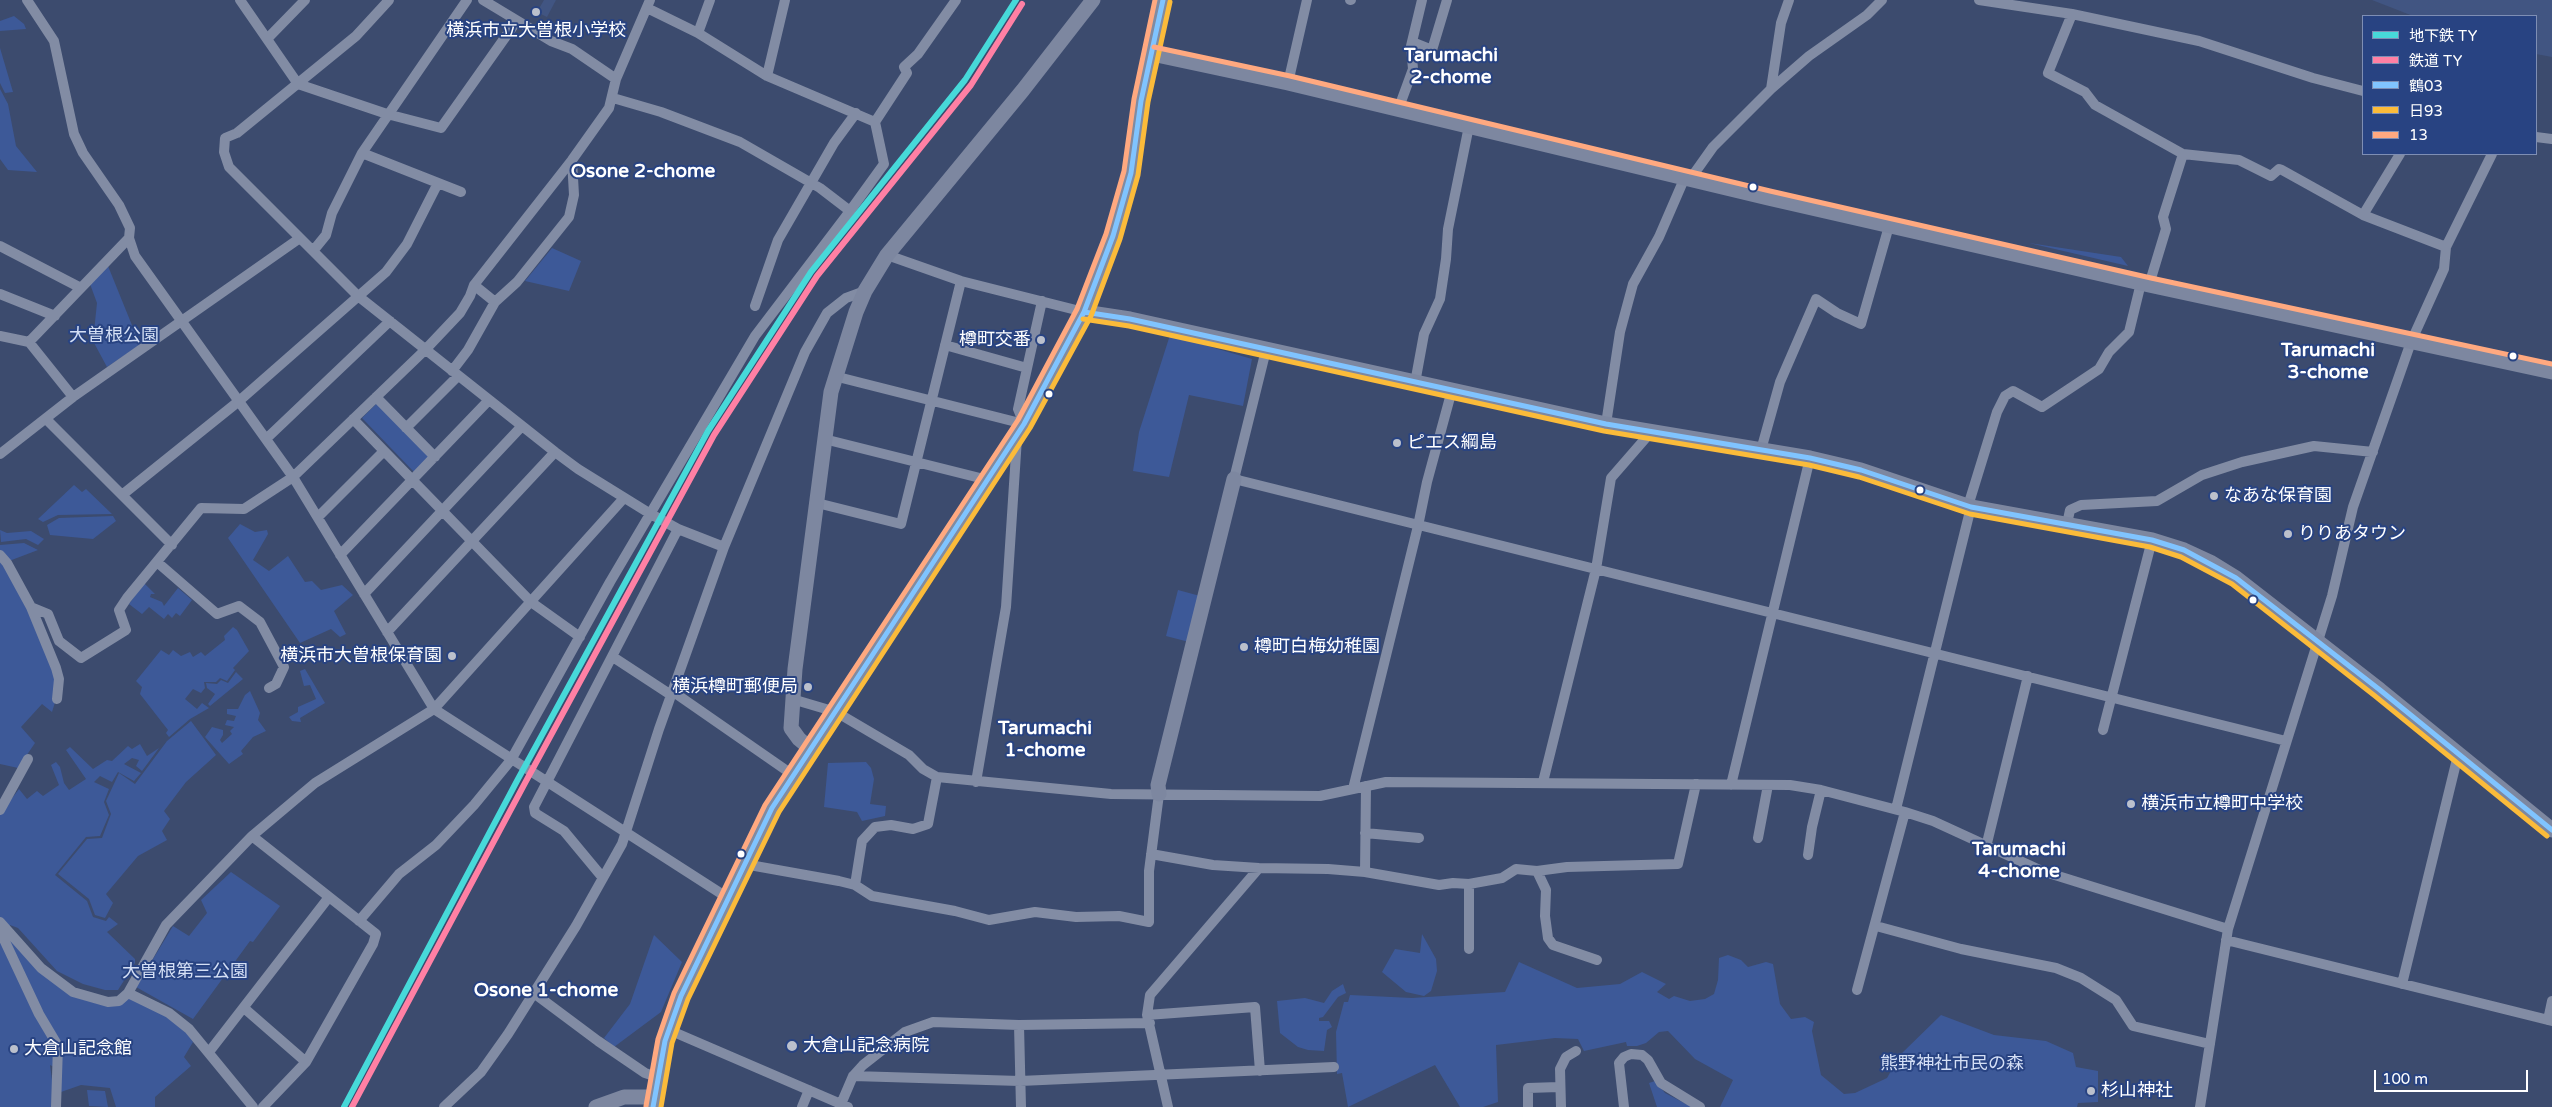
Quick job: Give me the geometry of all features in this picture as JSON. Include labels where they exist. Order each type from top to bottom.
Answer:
[{"type":"main road","points":[[654,1102],[669,1030],[688,979],[772,808],[988,480],[1020,429],[1084,312],[1115,228],[1131,173],[1136,128],[1163,0]]},
{"type":"street","points":[[28,0],[54,41],[74,134],[83,153],[119,206],[130,228],[129,238],[135,256],[294,476],[434,709],[728,898]]},
{"type":"street","points":[[240,0],[298,84],[387,114],[441,128],[516,22]]},
{"type":"street","points":[[268,38],[305,0]]},
{"type":"street","points":[[389,0],[356,36],[237,133],[224,138],[224,152],[229,167],[358,296],[555,452],[649,513],[678,529],[724,547]]},
{"type":"street","points":[[313,251],[326,236],[332,213],[362,153],[467,0]]},
{"type":"street","points":[[483,0],[516,22],[551,41],[572,49],[616,79]]},
{"type":"street","points":[[698,33],[710,0]]},
{"type":"street","points":[[767,76],[785,0]]},
{"type":"street","points":[[359,921],[399,874],[436,845],[474,805],[511,760],[649,513],[754,336],[884,164],[875,122],[907,73],[904,67],[918,54],[956,0]]},
{"type":"street","points":[[811,749],[799,739],[791,728],[792,699],[824,439],[834,376],[865,291],[887,255],[1023,90],[1093,0]]},
{"type":"street","points":[[1288,83],[1307,0]]},
{"type":"street","points":[[1398,110],[1413,69],[1412,42],[1422,0]]},
{"type":"street","points":[[1412,42],[1432,50],[1447,0]]},
{"type":"street","points":[[1771,89],[1781,23],[1789,0]]},
{"type":"street","points":[[1606,424],[1620,332],[1633,284],[1659,237],[1688,177],[1713,147],[1771,89],[1809,56],[1867,15],[1882,0]]},
{"type":"street","points":[[1979,0],[2072,14],[2199,41],[2313,78],[2362,91]]},
{"type":"street","points":[[31,607],[48,614],[59,641],[81,658],[126,630],[119,610],[201,508],[244,509],[294,476],[425,350],[460,313],[474,285],[572,160],[609,108],[616,79],[648,4],[767,76],[875,122]]},
{"type":"street","points":[[2072,14],[2048,73],[2085,92],[2095,105],[2183,154],[2239,160],[2270,176],[2279,169],[2282,170],[2363,215],[2446,247]]},
{"type":"street","points":[[1152,54],[1288,83],[1889,226],[2145,284],[2552,372]]},
{"type":"street","points":[[612,98],[661,112],[740,142],[810,183],[850,211]]},
{"type":"street","points":[[755,306],[778,240],[834,142],[856,113]]},
{"type":"street","points":[[1415,383],[1424,334],[1440,299],[1448,229],[1469,126]]},
{"type":"street","points":[[2537,137],[2552,139]]},
{"type":"street","points":[[362,153],[461,192]]},
{"type":"street","points":[[1857,990],[1876,926],[1933,653],[1969,506],[1997,412],[2005,396],[2013,391],[2042,407],[2099,368],[2109,352],[2129,332],[2166,229],[2163,217],[2183,154]]},
{"type":"street","points":[[2363,215],[2399,155]]},
{"type":"street","points":[[2200,1107],[2228,929],[2316,641],[2332,596],[2353,507],[2411,342],[2444,269],[2446,247],[2492,155]]},
{"type":"street","points":[[406,428],[455,374],[495,302],[517,282],[570,217],[574,195],[572,160]]},
{"type":"street","points":[[122,495],[239,401],[386,272],[407,244],[438,183]]},
{"type":"street","points":[[1761,450],[1780,382],[1816,299],[1837,313],[1860,324],[1889,226]]},
{"type":"street","points":[[29,342],[129,238]]},
{"type":"street","points":[[0,454],[73,396],[300,238]]},
{"type":"street","points":[[0,246],[81,288]]},
{"type":"street","points":[[887,255],[961,281],[1084,312],[1130,319],[1606,424],[1810,458],[1861,470],[1969,506],[2152,540],[2184,550],[2210,562],[2236,578],[2552,830]]},
{"type":"street","points":[[817,502],[901,524],[961,281]]},
{"type":"street","points":[[474,285],[495,302]]},
{"type":"street","points":[[444,1107],[481,1072],[535,994],[622,844],[672,693],[724,547],[804,352],[827,313],[846,298],[865,291]]},
{"type":"street","points":[[0,294],[55,316]]},
{"type":"street","points":[[976,782],[1006,607],[1020,429],[1018,409],[1042,301]]},
{"type":"street","points":[[266,439],[390,322]]},
{"type":"street","points":[[0,336],[29,342],[73,396]]},
{"type":"street","points":[[945,345],[1027,368]]},
{"type":"street","points":[[744,864],[855,885],[872,896],[954,911],[989,920],[1035,912],[1076,918],[1119,916],[1149,922],[1151,854],[1160,794],[1158,785],[1266,350]]},
{"type":"street","points":[[834,376],[931,401],[1020,429]]},
{"type":"street","points":[[1353,789],[1418,526],[1427,482],[1452,390]]},
{"type":"street","points":[[376,397],[435,457]]},
{"type":"street","points":[[340,554],[489,400]]},
{"type":"street","points":[[46,419],[172,545]]},
{"type":"street","points":[[353,420],[531,602],[580,637]]},
{"type":"street","points":[[364,594],[522,426]]},
{"type":"street","points":[[1542,782],[1596,569],[1611,478],[1651,432]]},
{"type":"street","points":[[824,439],[988,480]]},
{"type":"street","points":[[2067,524],[2070,510],[2081,504],[2158,501],[2202,475],[2242,462],[2314,446],[2373,452]]},
{"type":"street","points":[[318,517],[384,451]]},
{"type":"street","points":[[387,632],[555,452]]},
{"type":"street","points":[[1731,784],[1810,458]]},
{"type":"street","points":[[1234,479],[2286,741]]},
{"type":"street","points":[[0,922],[41,968],[73,992],[108,1002],[119,1001],[128,993],[166,925],[252,836],[315,783],[434,709],[624,498]]},
{"type":"street","points":[[603,878],[564,831],[535,813],[534,807],[678,529]]},
{"type":"street","points":[[2103,730],[2152,540]]},
{"type":"street","points":[[0,555],[7,563],[31,607],[58,674],[58,700]]},
{"type":"street","points":[[157,562],[217,614],[240,606],[260,622],[284,667],[276,684],[268,688]]},
{"type":"street","points":[[613,657],[672,693],[793,775]]},
{"type":"street","points":[[1986,847],[2028,676]]},
{"type":"street","points":[[792,699],[836,712],[909,755],[923,769],[937,777],[1111,794],[1320,796],[1386,782],[1790,785],[1821,790],[1900,810],[1933,821],[1986,847],[2042,871],[2228,929]]},
{"type":"street","points":[[2402,984],[2458,755]]},
{"type":"street","points":[[0,810],[28,759]]},
{"type":"street","points":[[855,885],[862,841],[875,827],[891,825],[913,829],[928,824],[937,777]]},
{"type":"street","points":[[1151,854],[1213,865],[1259,868],[1328,868],[1365,872],[1425,884],[1469,884],[1502,878],[1516,869],[1537,871],[1567,867],[1678,864],[1696,784]]},
{"type":"street","points":[[1758,838],[1768,785]]},
{"type":"street","points":[[1365,872],[1366,786]]},
{"type":"street","points":[[1808,855],[1812,827],[1821,790]]},
{"type":"street","points":[[1366,833],[1419,838]]},
{"type":"street","points":[[252,836],[376,934],[373,944],[306,1062],[263,1107]]},
{"type":"street","points":[[1168,1107],[1149,1019],[1150,995],[1259,868]]},
{"type":"street","points":[[1537,871],[1546,890],[1548,938],[1553,945],[1597,960]]},
{"type":"street","points":[[1469,884],[1469,949]]},
{"type":"street","points":[[209,1052],[329,897]]},
{"type":"street","points":[[1876,926],[1961,949],[2056,968],[2081,978],[2116,1000],[2132,1026],[2210,1044]]},
{"type":"street","points":[[0,931],[39,1014],[58,1046],[56,1107]]},
{"type":"street","points":[[2226,940],[2550,1020],[2552,1001]]},
{"type":"street","points":[[128,993],[169,1013],[189,1029],[253,1107]]},
{"type":"street","points":[[535,994],[645,1073],[658,1077]]},
{"type":"street","points":[[669,1030],[844,1106],[853,1076],[905,1032],[933,1022],[1019,1025],[1149,1019],[1255,1007],[1260,1071]]},
{"type":"street","points":[[244,1008],[306,1062]]},
{"type":"street","points":[[1019,1025],[1020,1107]]},
{"type":"street","points":[[1561,1107],[1560,1069],[1566,1057],[1576,1051]]},
{"type":"street","points":[[1624,1107],[1619,1063],[1630,1054],[1642,1055],[1648,1060],[1661,1083],[1700,1107]]},
{"type":"street","points":[[853,1076],[1020,1082],[1334,1066]]},
{"type":"street","points":[[1528,1107],[1528,1088],[1559,1087]]},
{"type":"street","points":[[802,1107],[809,1090]]},
{"type":"street","points":[[596,1107],[624,1097],[654,1102]]},
{"type":"green space","points":[[14,16],[24,24],[26,29],[0,31],[0,21]]},
{"type":"green space","points":[[0,48],[13,92],[5,93],[0,83]]},
{"type":"green space","points":[[0,89],[8,104],[16,146],[37,172],[8,170],[0,159]]},
{"type":"green space","points":[[2029,243],[2121,257],[2128,266]]},
{"type":"green space","points":[[552,248],[581,261],[569,291],[525,281]]},
{"type":"green space","name":"大曽根公園","points":[[108,266],[140,345],[107,367],[93,341],[97,303],[90,284]]},
{"type":"green space","points":[[1170,335],[1252,359],[1243,406],[1189,395],[1169,477],[1133,471],[1139,432]]},
{"type":"green space","points":[[377,403],[430,457],[415,473],[362,418]]},
{"type":"green space","points":[[74,485],[82,492],[86,489],[112,514],[58,515],[43,522],[38,519]]},
{"type":"green space","points":[[113,516],[116,521],[93,539],[50,535],[47,525],[59,518]]},
{"type":"green space","points":[[240,524],[255,532],[267,530],[268,534],[253,560],[269,571],[288,556],[305,582],[312,581],[321,590],[342,585],[353,595],[334,611],[346,634],[340,637],[331,629],[300,643],[228,538]]},
{"type":"green space","points":[[0,530],[7,533],[31,531],[44,539],[38,545],[26,539],[1,542]]},
{"type":"green space","points":[[24,543],[38,550],[9,561],[0,551],[0,545]]},
{"type":"green space","points":[[0,557],[30,610],[57,681],[57,696],[52,712],[42,704],[21,727],[35,743],[18,768],[0,764]]},
{"type":"green space","points":[[144,583],[155,594],[151,594],[150,597],[162,602],[164,606],[178,588],[192,600],[180,616],[176,613],[172,618],[168,614],[164,619],[149,607],[142,614],[129,604]]},
{"type":"green space","points":[[1178,590],[1200,596],[1189,642],[1166,636]]},
{"type":"green space","points":[[233,627],[237,630],[249,651],[233,668],[235,670],[227,681],[220,678],[216,682],[204,682],[205,688],[201,693],[193,689],[185,699],[197,709],[202,703],[209,708],[190,719],[169,737],[166,733],[168,730],[140,694],[142,687],[136,681],[161,650],[169,655],[173,650],[181,656],[190,652],[193,657],[201,652],[205,656],[225,640],[224,636]]},
{"type":"green space","points":[[305,669],[325,703],[300,718],[301,722],[292,721],[289,717],[298,712],[298,707],[316,699],[310,685],[304,686],[300,671]]},
{"type":"green space","points":[[236,672],[243,679],[210,706],[208,704],[215,694],[207,688],[206,683],[217,684],[221,680],[228,683]]},
{"type":"green space","points":[[250,691],[260,713],[258,720],[266,731],[253,737],[241,751],[243,754],[229,764],[205,737],[212,727],[223,730],[220,740],[222,743],[232,734],[230,731],[234,727],[225,725],[227,720],[234,721],[236,716],[227,714],[227,709],[238,709],[245,695]]},
{"type":"green space","points":[[191,721],[216,755],[186,782],[164,811],[170,819],[162,831],[167,840],[138,856],[106,894],[113,903],[105,918],[95,915],[89,899],[58,874],[87,839],[102,838],[111,814],[106,801],[119,773],[135,784],[167,741]]},
{"type":"green space","points":[[140,744],[147,756],[159,748],[142,771],[136,766],[139,760],[132,758],[124,764],[141,773],[134,781],[118,772],[112,782],[100,776],[94,782],[109,789],[104,802],[109,815],[100,836],[86,837],[55,875],[87,901],[93,917],[106,921],[109,917],[118,924],[107,932],[135,959],[135,963],[118,990],[105,990],[83,984],[57,971],[18,928],[10,925],[10,934],[34,962],[74,989],[98,998],[119,999],[124,992],[167,1016],[187,1033],[193,1042],[184,1057],[191,1066],[155,1097],[155,1107],[116,1107],[110,1088],[81,1085],[61,1092],[54,1067],[50,1065],[54,1095],[52,1107],[0,1107],[0,814],[19,789],[27,799],[37,791],[43,796],[59,785],[51,765],[56,762],[60,767],[64,783],[69,790],[86,779],[66,750],[70,747],[93,769],[107,760],[112,761],[128,746],[132,749]]},
{"type":"green space","points":[[866,762],[871,768],[874,779],[870,804],[886,806],[885,816],[862,821],[857,812],[824,807],[828,763]]},
{"type":"green space","name":"大曽根第三公園","points":[[231,872],[280,906],[253,942],[250,941],[193,1019],[136,987],[173,926],[189,936],[207,913],[201,900]]},
{"type":"green space","points":[[1422,934],[1436,959],[1437,971],[1431,991],[1424,996],[1406,992],[1382,972],[1395,949],[1420,953]]},
{"type":"green space","points":[[654,935],[682,962],[661,1012],[614,1047],[604,1038],[630,1004]]},
{"type":"green space","name":"熊野神社市民の森","points":[[1728,955],[1741,960],[1748,967],[1766,962],[1773,964],[1780,1004],[1791,1019],[1805,1017],[1814,1022],[1812,1031],[1821,1075],[1844,1094],[1855,1093],[1887,1078],[1900,1055],[1941,1015],[1994,1035],[2046,1041],[2073,1053],[2076,1067],[2098,1071],[2098,1102],[2078,1103],[2077,1107],[1720,1107],[1733,1080],[1695,1059],[1668,1031],[1659,1032],[1646,1043],[1637,1046],[1627,1046],[1626,1042],[1584,1051],[1578,1039],[1555,1038],[1496,1045],[1498,1102],[1483,1107],[1460,1107],[1435,1065],[1348,1107],[1342,1073],[1337,1074],[1336,1032],[1344,1002],[1348,1002],[1350,995],[1412,998],[1505,992],[1519,962],[1577,988],[1620,984],[1642,972],[1666,984],[1657,992],[1669,999],[1674,996],[1690,1001],[1705,999],[1714,994],[1718,980],[1719,958]]},
{"type":"green space","points":[[1343,984],[1346,993],[1338,997],[1323,1017],[1319,1018],[1319,1021],[1329,1021],[1332,1027],[1327,1030],[1324,1051],[1298,1047],[1280,1033],[1277,1001],[1305,998],[1324,1003],[1332,991]]},
{"type":"green space","points":[[1655,1081],[1665,1093],[1692,1107],[1657,1107],[1649,1083]]},
{"type":"green space","points":[[87,1090],[105,1091],[108,1107],[89,1106]]},
{"type":"shaded area","points":[[544,0],[556,0],[547,17],[537,12]]},
{"type":"shaded area","points":[[2372,0],[2552,0],[2552,57],[2537,54],[2537,15],[2410,15]]},
{"type":"metro line","name":"TY","points":[[344,1107],[518,779],[708,431],[811,272],[965,80],[1016,0]]},
{"type":"rail line","name":"TY","points":[[352,1107],[714,435],[817,276],[971,85],[1022,4]]},
{"type":"transit line","name":"13","points":[[646,1106],[658,1039],[674,993],[765,805],[1018,420],[1077,309],[1106,234],[1124,171],[1134,99],[1155,0]]},
{"type":"transit line","name":"鶴03","points":[[653,1107],[665,1041],[681,996],[772,808],[1024,424],[1084,312],[1113,236],[1131,173],[1141,101],[1163,0]]},
{"type":"transit line","name":"日93","points":[[661,1107],[672,1043],[688,999],[779,812],[1030,428],[1091,316],[1120,239],[1138,175],[1148,102],[1170,2]]},
{"type":"transit line","name":"13","points":[[1154,47],[1290,76],[1770,191],[2151,278],[2552,364]]},
{"type":"transit line","name":"鶴03","points":[[1084,312],[1130,319],[1606,424],[1810,458],[1861,470],[1971,507],[2152,540],[2184,550],[2236,578],[2380,690],[2552,830]]},
{"type":"transit line","name":"日93","points":[[1083,319],[1129,326],[1604,431],[1809,465],[1859,477],[1970,514],[2150,547],[2181,557],[2232,584],[2375,696],[2547,836]]},
{"type":"place","name":"横浜市立大曽根小学校","points":[[536,12]]},
{"type":"place","name":"樽町交番","points":[[1041,340]]},
{"type":"place","name":"ピエス綱島","points":[[1397,443]]},
{"type":"place","name":"なあな保育園","points":[[2214,496]]},
{"type":"place","name":"りりあタウン","points":[[2288,534]]},
{"type":"place","name":"樽町白梅幼稚園","points":[[1244,647]]},
{"type":"place","name":"横浜市大曽根保育園","points":[[452,656]]},
{"type":"place","name":"横浜樽町郵便局","points":[[808,687]]},
{"type":"place","name":"横浜市立樽町中学校","points":[[2131,804]]},
{"type":"place","name":"大倉山記念病院","points":[[792,1046]]},
{"type":"place","name":"大倉山記念館","points":[[14,1049]]},
{"type":"place","name":"杉山神社","points":[[2091,1091]]},
{"type":"district","name":"Tarumachi 2-chome","points":[[1451,67]]},
{"type":"district","name":"Osone 2-chome","points":[[643,172]]},
{"type":"district","name":"Tarumachi 3-chome","points":[[2328,362]]},
{"type":"district","name":"Tarumachi 1-chome","points":[[1045,740]]},
{"type":"district","name":"Tarumachi 4-chome","points":[[2019,861]]},
{"type":"district","name":"Osone 1-chome","points":[[546,991]]}]
